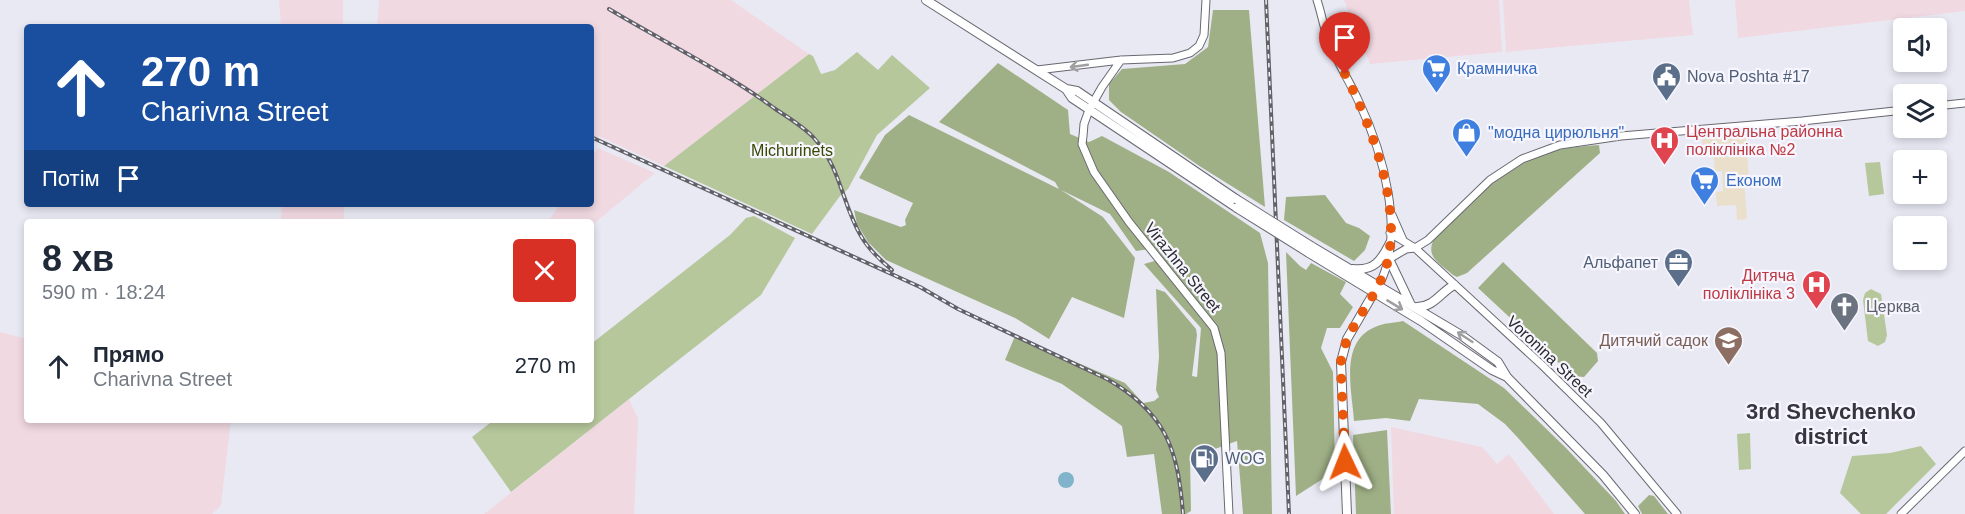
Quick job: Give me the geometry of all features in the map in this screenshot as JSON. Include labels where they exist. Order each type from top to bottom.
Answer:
[{"type":"highway","points":[[926,0],[1066,89],[1072,98],[1092,106],[1236,204],[1376,289],[1492,370],[1507,377]]},
{"type":"highway","points":[[1351,269],[1371,268],[1380,262],[1390,238]]},
{"type":"highway","points":[[1310,249],[1351,269],[1376,289],[1414,305],[1483,349],[1498,362],[1507,377],[1603,475],[1635,514]]},
{"type":"highway","points":[[1389,259],[1414,305]]},
{"type":"highway","points":[[1414,305],[1426,306],[1454,285]]},
{"type":"highway","points":[[1439,296],[1436,303],[1437,312],[1449,327]]},
{"type":"main road","points":[[1037,70],[1121,60],[1173,58],[1190,54],[1199,46],[1204,35],[1206,0]]},
{"type":"main road","points":[[1317,0],[1327,37],[1360,104],[1377,147],[1389,207],[1389,259],[1376,289],[1347,339],[1341,362],[1347,514]]},
{"type":"main road","name":"Virazhna Street","points":[[1121,60],[1092,106],[1084,124],[1082,144],[1094,172],[1129,222],[1214,328],[1221,353],[1229,514]]},
{"type":"main road","points":[[1947,105],[1965,103]]},
{"type":"main road","points":[[1389,259],[1428,240],[1490,180],[1522,159],[1560,145],[1621,136],[1893,111]]},
{"type":"main road","points":[[1389,207],[1403,240]]},
{"type":"main road","name":"Voronina Street","points":[[1390,238],[1403,240],[1415,248],[1543,366],[1601,423],[1677,514]]},
{"type":"main road","points":[[1901,514],[1965,451]]},
{"type":"shaded area","points":[[279,0],[343,0],[343,24],[281,24]]},
{"type":"shaded area","points":[[379,0],[731,0],[809,54],[664,166],[599,136],[594,144],[594,24],[377,24]]},
{"type":"shaded area","points":[[1344,0],[1499,0],[1502,52],[1370,64]]},
{"type":"shaded area","points":[[1503,0],[1689,0],[1693,35],[1506,52]]},
{"type":"shaded area","points":[[1735,0],[1965,0],[1965,11],[1738,38]]},
{"type":"shaded area","points":[[1746,135],[1749,180],[1744,181],[1747,219],[1737,220],[1736,205],[1717,206],[1716,192],[1723,191],[1722,171],[1715,171],[1713,152],[1703,152],[1702,138]]},
{"type":"shaded area","points":[[598,148],[655,173],[594,224],[594,219],[550,219],[558,207],[594,207],[594,154]]},
{"type":"shaded area","points":[[282,207],[344,207],[344,219],[281,219]]},
{"type":"shaded area","points":[[0,332],[24,338],[24,423],[231,423],[221,505],[212,514],[0,514]]},
{"type":"shaded area","points":[[629,399],[638,419],[634,514],[484,514]]},
{"type":"shaded area","points":[[1391,427],[1482,447],[1497,464],[1509,454],[1554,514],[1394,514]]},
{"type":"green space","points":[[1213,10],[1249,10],[1265,207],[1201,167],[1121,112],[1109,100],[1109,84],[1122,69],[1185,64],[1208,47]]},
{"type":"green space","name":"Michurinets","points":[[857,52],[878,70],[892,55],[930,88],[877,135],[848,189],[840,196],[812,234],[664,166],[809,54],[813,56],[821,74],[835,70]]},
{"type":"green space","points":[[998,63],[1068,110],[1070,134],[1089,142],[1102,136],[1169,172],[1260,233],[1268,263],[1272,514],[1243,514],[1237,441],[1190,458],[1191,511],[1186,514],[1162,514],[1154,454],[1127,457],[1122,426],[1062,384],[1005,360],[1015,336],[1125,383],[1143,403],[1154,401],[1159,397],[1156,390],[1159,357],[1156,289],[1165,292],[1196,329],[1192,376],[1197,377],[1201,328],[1144,264],[1158,260],[1150,249],[1136,251],[1110,214],[1061,190],[1103,217],[1135,258],[1124,318],[1072,297],[1049,339],[1015,318],[886,260],[868,242],[857,224],[854,210],[901,227],[906,225],[905,220],[913,203],[859,178],[885,135],[909,115],[1059,189],[1055,182],[939,122]]},
{"type":"green space","points":[[1599,145],[1600,153],[1467,273],[1457,277],[1453,275],[1433,256],[1431,247],[1433,241],[1475,199],[1504,175],[1538,156],[1573,147]]},
{"type":"green space","points":[[1880,162],[1884,194],[1869,196],[1865,163]]},
{"type":"green space","points":[[1325,195],[1346,223],[1370,236],[1365,250],[1354,261],[1284,220],[1286,197]]},
{"type":"green space","points":[[754,216],[795,238],[761,295],[511,492],[472,437],[490,423],[594,423],[594,342],[730,235],[746,218]]},
{"type":"green space","points":[[1286,252],[1306,270],[1311,263],[1346,282],[1340,294],[1353,307],[1340,328],[1327,328],[1321,348],[1333,372],[1335,471],[1296,496]]},
{"type":"green space","points":[[1503,262],[1597,353],[1598,361],[1584,377],[1573,376],[1478,288]]},
{"type":"green space","points":[[1871,289],[1881,294],[1887,335],[1885,342],[1878,346],[1868,341],[1863,300],[1865,293]]},
{"type":"green space","points":[[1403,321],[1504,388],[1566,448],[1616,501],[1625,514],[1585,514],[1505,424],[1478,404],[1419,399],[1410,421],[1386,418],[1354,421],[1350,368],[1356,344],[1364,334],[1375,327]]},
{"type":"green space","points":[[1387,430],[1391,514],[1356,514],[1353,435]]},
{"type":"green space","points":[[1750,433],[1751,469],[1739,470],[1737,434]]},
{"type":"green space","points":[[1921,446],[1936,464],[1886,514],[1861,514],[1840,493],[1852,456],[1890,453]]},
{"type":"green space","points":[[1649,495],[1654,496],[1668,514],[1642,514],[1638,506]]},
{"type":"water","points":[[1063,472],[1069,472],[1074,480],[1072,486],[1063,488],[1058,483],[1058,477]]},
{"type":"railway","points":[[1266,0],[1289,514]]},
{"type":"railway","points":[[609,9],[734,81],[810,134],[830,161],[861,236],[875,255],[892,270]]},
{"type":"railway","points":[[594,138],[920,287],[958,309],[1107,379],[1143,405],[1165,435],[1177,470],[1183,514]]},
{"type":"place","name":"Крамничка","points":[[1436,94]]},
{"type":"place","name":"Nova Poshta #17","points":[[1666,102]]},
{"type":"place","name":"\"модна цирюльня\"","points":[[1467,158]]},
{"type":"place","name":"Центральна районна поліклініка №2","points":[[1665,166]]},
{"type":"place","name":"Економ","points":[[1705,206]]},
{"type":"place","name":"Альфапет","points":[[1679,288]]},
{"type":"place","name":"Дитяча поліклініка 3","points":[[1816,310]]},
{"type":"place","name":"Церква","points":[[1845,332]]},
{"type":"place","name":"Дитячий садок","points":[[1729,366]]},
{"type":"place","name":"WOG","points":[[1204,484]]},
{"type":"district","name":"3rd Shevchenko district","points":[[1831,424]]},
{"type":"route","points":[[1345,74],[1367,120],[1380,156],[1389,207],[1390,243],[1389,259],[1383,277],[1347,339],[1341,362],[1345,462]]}]
